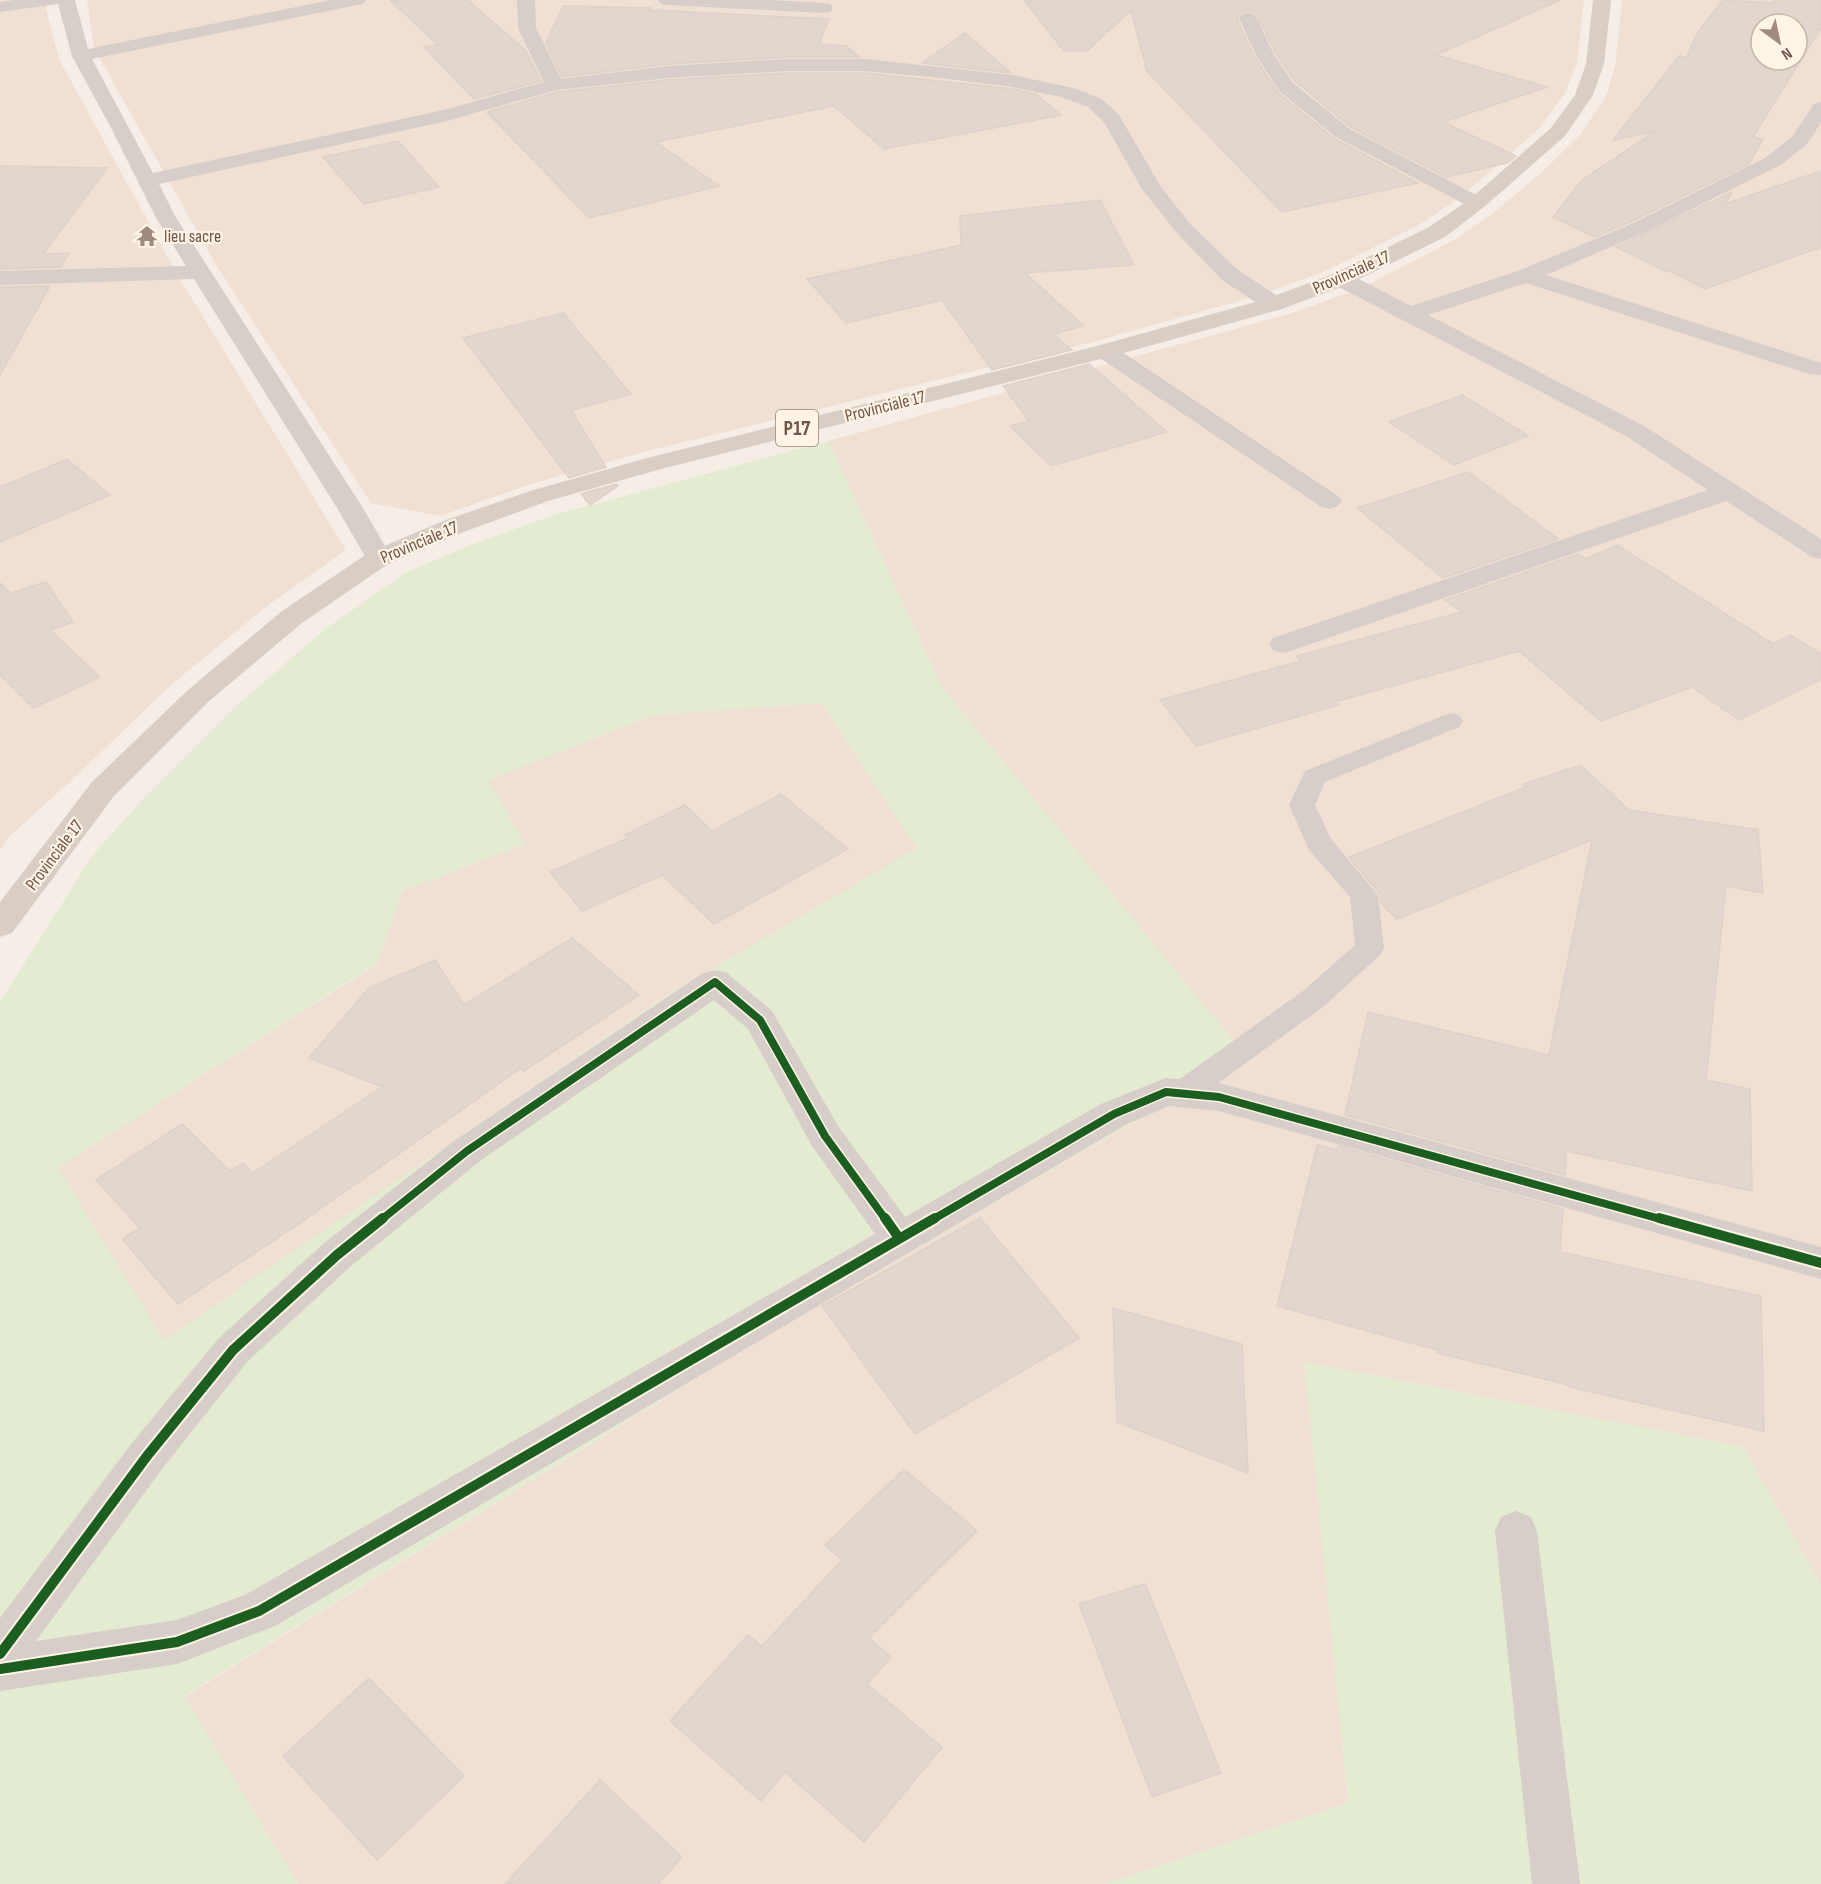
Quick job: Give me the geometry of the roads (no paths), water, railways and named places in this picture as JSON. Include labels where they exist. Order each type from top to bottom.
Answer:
[{"type":"main road","name":"Provinciale 17","points":[[0,925],[103,789],[198,696],[292,617],[379,558],[452,527],[517,504],[635,469],[1104,351],[1274,304],[1341,279],[1437,232],[1477,203],[1558,132],[1584,95],[1595,64],[1602,0]]},
{"type":"street","points":[[0,7],[54,0]]},
{"type":"street","points":[[66,0],[81,56],[165,216],[350,508],[379,558]]},
{"type":"street","points":[[81,56],[357,0]]},
{"type":"street","points":[[526,0],[527,28],[555,85]]},
{"type":"street","points":[[667,0],[824,8]]},
{"type":"street","points":[[1248,18],[1265,55],[1286,87],[1343,133],[1423,177],[1477,203]]},
{"type":"street","points":[[147,180],[447,115],[555,85],[668,72],[787,65],[865,65],[1012,81],[1066,92],[1095,103],[1112,119],[1152,189],[1183,228],[1230,274],[1274,304]]},
{"type":"street","points":[[1409,314],[1526,276],[1636,229],[1735,181],[1772,162],[1798,141],[1821,108]]},
{"type":"street","points":[[1798,141],[1821,147]]},
{"type":"street","points":[[0,278],[200,272]]},
{"type":"street","points":[[1526,276],[1817,369]]},
{"type":"street","points":[[1341,279],[1635,432],[1821,551]]},
{"type":"street","points":[[1104,351],[1329,501]]},
{"type":"street","points":[[1282,644],[1729,491]]},
{"type":"street","points":[[0,1654],[147,1456],[233,1350],[337,1255],[467,1151],[715,982],[760,1020],[825,1136],[898,1238]]},
{"type":"street","points":[[0,1669],[177,1642],[259,1611],[1113,1114],[1166,1092],[1231,1100],[1821,1263]]},
{"type":"street","points":[[1516,1531],[1556,1884]]},
{"type":"lane","points":[[1181,1094],[1313,999],[1370,948],[1364,895],[1319,843],[1302,805],[1314,777],[1450,721]]},
{"type":"place","name":"lieu sacre","points":[[147,236]]}]
